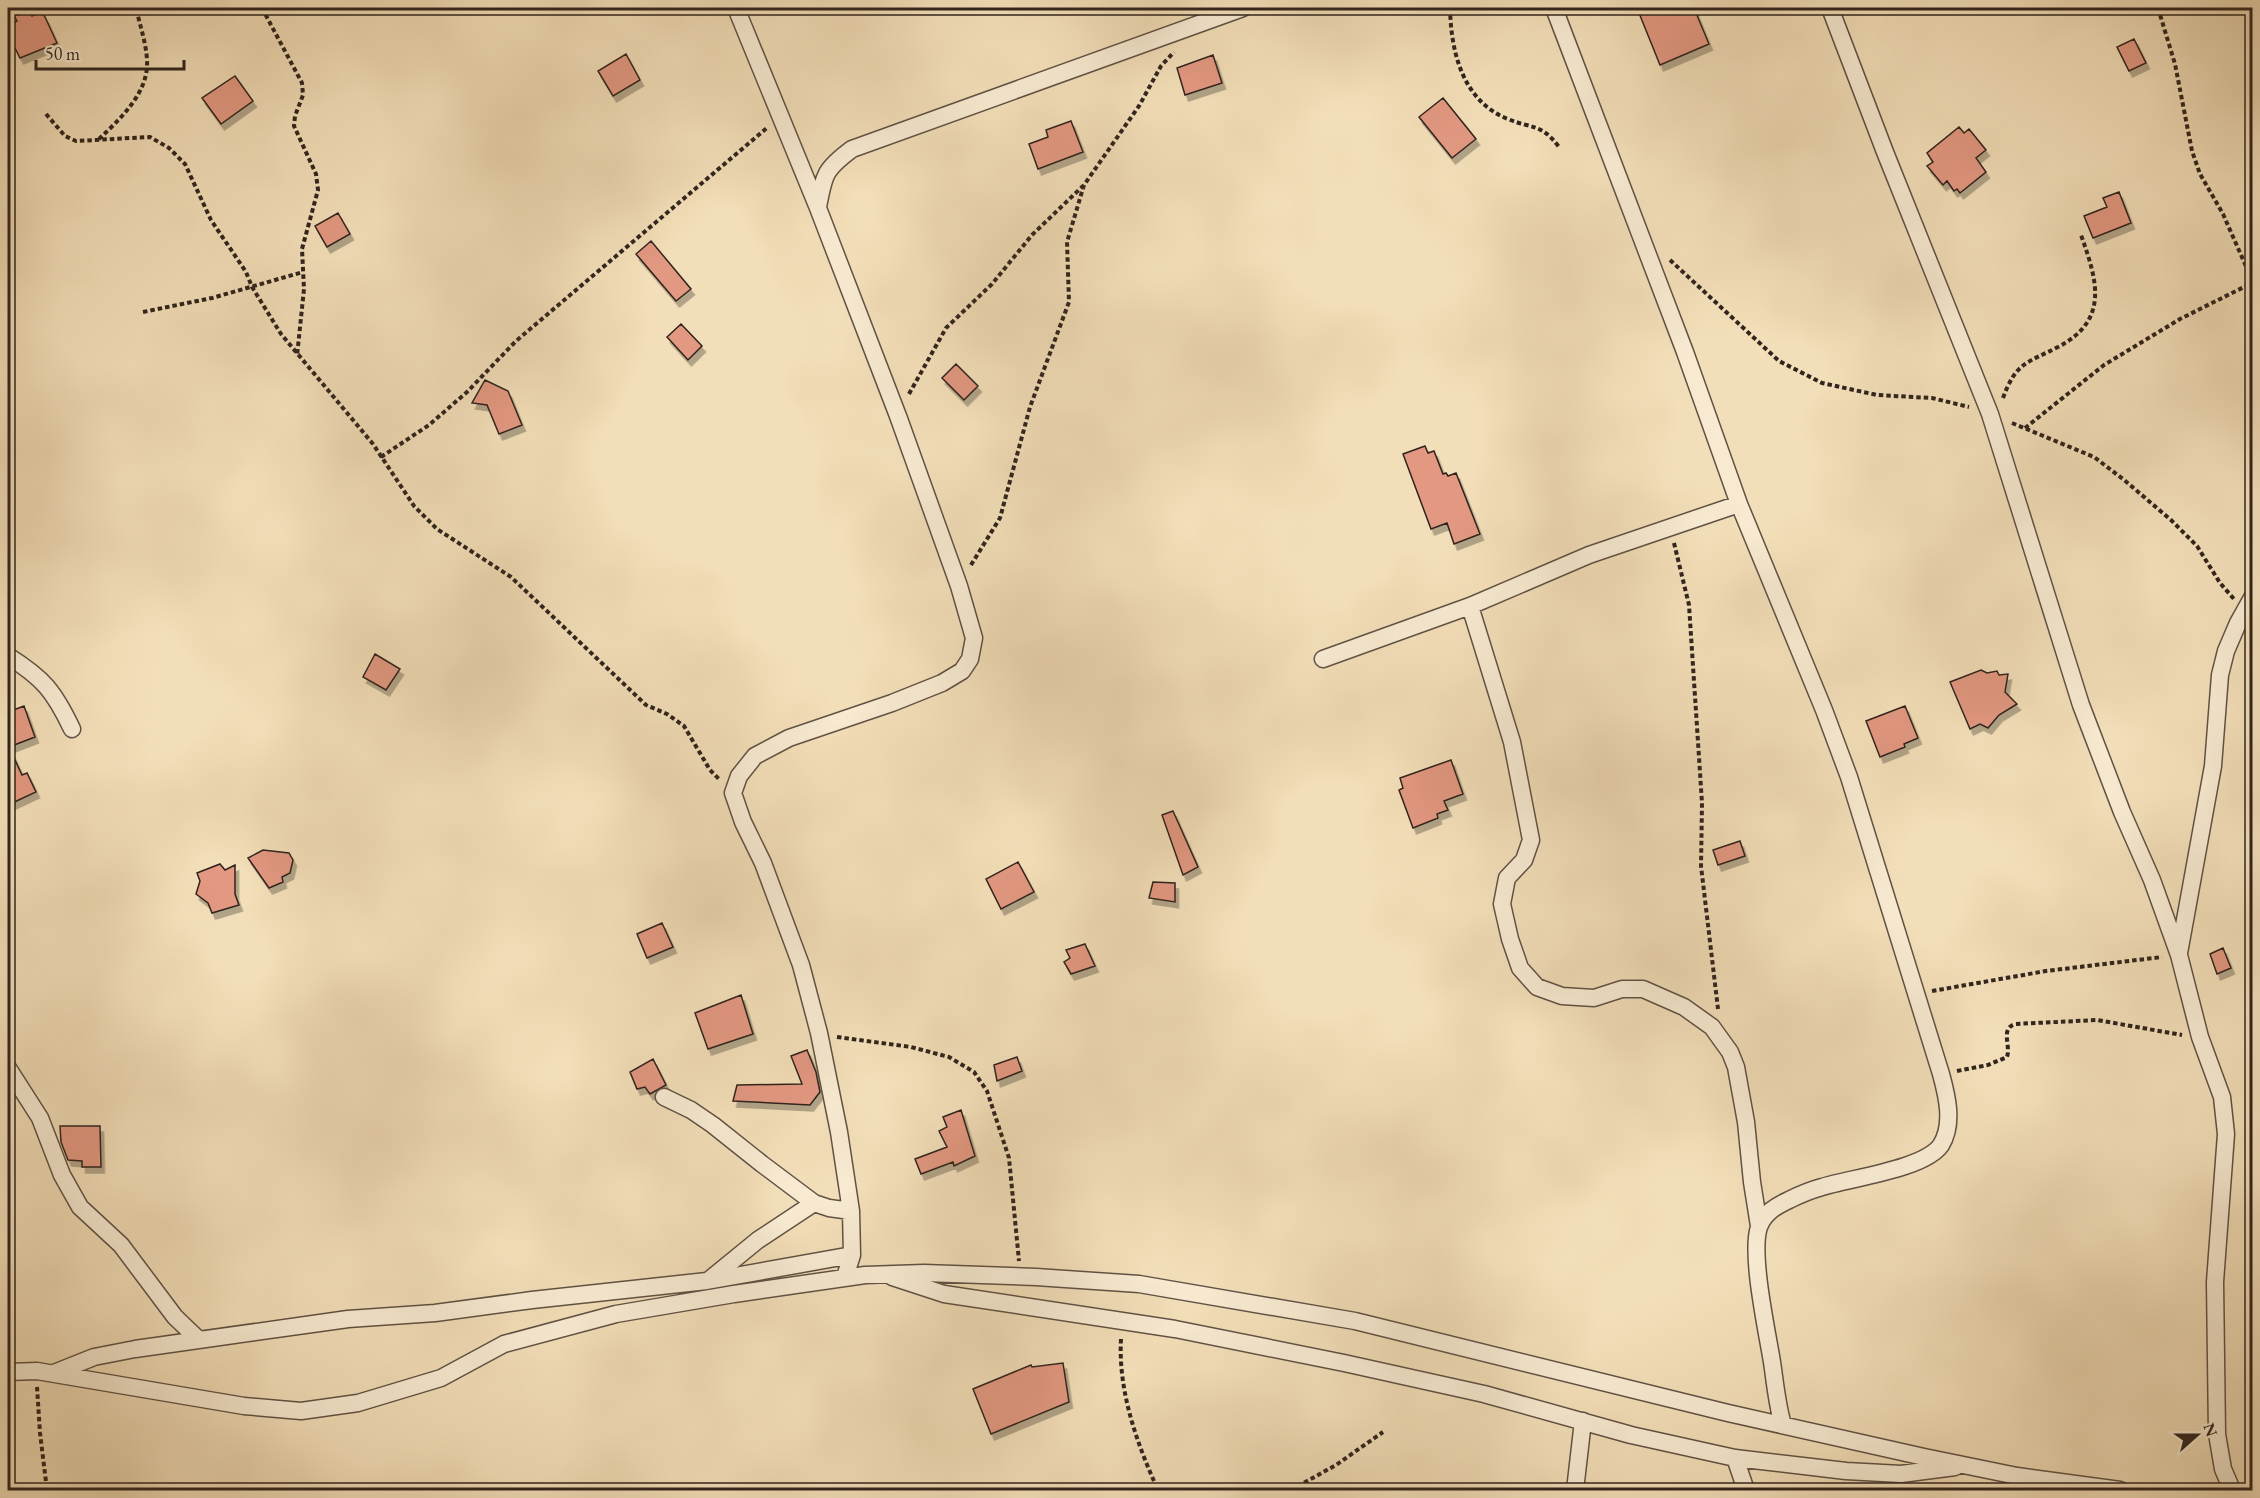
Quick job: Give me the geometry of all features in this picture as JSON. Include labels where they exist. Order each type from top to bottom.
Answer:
[{"type":"street","points":[[736,8],[818,208],[898,416],[959,586],[974,638],[970,659],[962,670],[942,683],[892,703],[789,738],[755,756],[740,776],[733,793],[743,822],[763,863],[801,965],[819,1033],[841,1143],[851,1211],[852,1255],[845,1277]]},
{"type":"street","points":[[818,208],[823,181],[831,165],[852,149],[1243,8]]},
{"type":"street","points":[[1554,8],[1684,352],[1738,504],[1824,710],[1849,777],[1948,1102],[1946,1129],[1940,1145],[1927,1157],[1909,1165],[1822,1187],[1796,1196],[1772,1208],[1759,1226]]},
{"type":"street","points":[[1830,8],[1885,152],[1993,416],[2081,705],[2122,812],[2152,880],[2179,955],[2200,1037],[2222,1097],[2226,1134],[2215,1282],[2217,1434],[2223,1469],[2232,1491]]},
{"type":"street","points":[[1323,659],[1470,606],[1589,555],[1738,504]]},
{"type":"street","points":[[2179,955],[2213,766],[2220,675],[2226,651],[2249,605]]},
{"type":"street","points":[[1470,606],[1512,742],[1531,840],[1524,860],[1507,878],[1502,904],[1520,968],[1537,987],[1562,996],[1594,998],[1622,989],[1643,989],[1684,1007],[1701,1018],[1722,1039],[1736,1067],[1746,1122],[1759,1226],[1757,1248],[1759,1279],[1783,1425]]},
{"type":"street","points":[[8,656],[48,686],[59,701],[72,729]]},
{"type":"street","points":[[8,1068],[40,1118],[62,1175],[80,1207],[121,1245],[175,1317],[199,1340]]},
{"type":"street","points":[[664,1097],[691,1110],[713,1125],[814,1203],[851,1211]]},
{"type":"street","points":[[693,1301],[707,1281],[758,1240],[814,1203]]},
{"type":"street","points":[[45,1372],[109,1353],[348,1319],[435,1313],[707,1281],[852,1255]]},
{"type":"street","points":[[882,1274],[915,1286],[944,1293],[1124,1320],[1419,1379],[1538,1407],[1631,1435],[1735,1458],[1846,1471],[1901,1474],[1965,1465]]},
{"type":"street","points":[[8,1372],[45,1372],[244,1406],[301,1411],[358,1403],[441,1378],[504,1344],[616,1314],[845,1277],[882,1274],[1020,1277],[1139,1284],[1355,1321],[1728,1413],[2017,1476],[2120,1491]]},
{"type":"street","points":[[1575,1491],[1583,1421]]},
{"type":"street","points":[[1735,1458],[1746,1491]]},
{"type":"path","points":[[98,140],[118,120],[144,82],[147,67],[146,51],[136,8]]},
{"type":"path","points":[[262,8],[302,83],[303,95],[295,116],[294,126],[316,174],[318,190],[302,249],[301,336],[297,356]]},
{"type":"path","points":[[1450,8],[1451,36],[1459,66],[1473,94],[1485,106],[1507,119],[1548,133],[1558,147]]},
{"type":"path","points":[[2025,428],[2104,365],[2180,319],[2253,282],[2223,214],[2199,174],[2192,151],[2175,64],[2158,8]]},
{"type":"path","points":[[898,416],[946,328],[992,284],[1032,235],[1084,185],[1139,106],[1161,66],[1175,51]]},
{"type":"path","points":[[46,114],[65,136],[76,141],[150,136],[169,148],[185,164],[211,220],[246,272],[252,287],[281,334],[297,356],[373,444],[414,506],[437,530],[511,577],[646,705],[667,714],[684,726],[710,770],[733,793]]},
{"type":"path","points":[[381,457],[429,424],[467,392],[516,342],[781,115]]},
{"type":"path","points":[[959,586],[1000,518],[1030,407],[1069,302],[1067,242],[1084,185]]},
{"type":"path","points":[[1993,416],[2008,382],[2023,364],[2070,340],[2083,327],[2092,313],[2097,298],[2096,282],[2081,235]]},
{"type":"path","points":[[1665,256],[1779,361],[1822,383],[1877,396],[1932,398],[1961,404],[2025,428],[2094,458],[2123,479],[2171,520],[2197,546],[2220,583],[2249,605]]},
{"type":"path","points":[[143,312],[212,298],[303,272]]},
{"type":"path","points":[[1670,528],[1689,604],[1702,803],[1701,866],[1722,1039]]},
{"type":"path","points":[[1916,994],[2046,971],[2179,955]]},
{"type":"path","points":[[1941,1074],[1988,1065],[2007,1057],[2009,1051],[2006,1032],[2010,1026],[2015,1024],[2097,1020],[2200,1037]]},
{"type":"path","points":[[819,1033],[865,1042],[911,1047],[950,1057],[974,1072],[987,1091],[1009,1158],[1020,1277]]},
{"type":"path","points":[[1124,1320],[1121,1341],[1122,1374],[1128,1407],[1158,1491]]},
{"type":"path","points":[[45,1372],[40,1433],[47,1491]]},
{"type":"path","points":[[1291,1491],[1336,1465],[1383,1432]]},
{"type":"building","points":[[1637,8],[1694,8],[1709,44],[1660,65]]},
{"type":"building","points":[[29,9],[32,16],[41,12],[57,43],[20,58],[12,42],[8,43],[8,26],[17,21],[14,16]]},
{"type":"building","points":[[2134,39],[2146,63],[2129,71],[2117,47]]},
{"type":"building","points":[[626,54],[640,80],[613,96],[598,71]]},
{"type":"building","points":[[1213,55],[1222,83],[1185,95],[1177,68]]},
{"type":"building","points":[[235,76],[253,101],[221,124],[202,98]]},
{"type":"building","points":[[1443,98],[1476,139],[1452,158],[1419,117]]},
{"type":"building","points":[[1071,121],[1083,152],[1038,169],[1029,144],[1048,137],[1046,130]]},
{"type":"building","points":[[1959,127],[1964,133],[1969,129],[1986,150],[1976,158],[1986,172],[1960,193],[1957,189],[1954,191],[1947,181],[1943,185],[1927,166],[1933,162],[1927,153]]},
{"type":"building","points":[[2119,192],[2131,223],[2093,238],[2084,216],[2107,207],[2103,198]]},
{"type":"building","points":[[338,213],[350,234],[327,247],[315,226]]},
{"type":"building","points":[[651,241],[691,289],[676,301],[636,254]]},
{"type":"building","points":[[681,324],[702,346],[688,360],[667,337]]},
{"type":"building","points":[[956,364],[978,386],[964,400],[942,378]]},
{"type":"building","points":[[485,380],[508,391],[522,425],[499,434],[487,405],[472,403]]},
{"type":"building","points":[[1425,446],[1428,453],[1434,451],[1443,474],[1446,473],[1448,476],[1456,473],[1480,534],[1454,544],[1447,523],[1431,529],[1403,454]]},
{"type":"building","points":[[375,654],[400,669],[386,690],[363,677]]},
{"type":"building","points":[[1981,670],[1987,673],[1997,671],[1999,675],[2008,674],[2005,692],[2017,704],[1999,715],[1988,728],[1980,724],[1970,729],[1950,682]]},
{"type":"building","points":[[24,706],[35,737],[9,747],[22,775],[27,773],[36,792],[8,805],[8,712]]},
{"type":"building","points":[[1905,706],[1918,738],[1904,744],[1905,747],[1880,757],[1866,721]]},
{"type":"building","points":[[1451,760],[1463,794],[1444,801],[1448,810],[1437,814],[1438,818],[1413,828],[1399,790],[1403,788],[1400,778]]},
{"type":"building","points":[[1173,811],[1198,867],[1183,875],[1162,815]]},
{"type":"building","points":[[1740,841],[1745,856],[1718,865],[1713,850]]},
{"type":"building","points":[[263,850],[289,853],[293,860],[290,873],[282,877],[283,882],[269,888],[248,858]]},
{"type":"building","points":[[1018,862],[1034,892],[1001,909],[986,879]]},
{"type":"building","points":[[220,864],[225,870],[235,865],[235,894],[239,905],[212,913],[208,903],[196,894],[200,881],[197,873]]},
{"type":"building","points":[[1153,882],[1175,883],[1175,902],[1149,898]]},
{"type":"building","points":[[662,923],[673,947],[647,958],[637,934]]},
{"type":"building","points":[[1085,944],[1095,966],[1071,974],[1064,962],[1070,958],[1066,950]]},
{"type":"building","points":[[2223,948],[2231,968],[2217,974],[2210,954]]},
{"type":"building","points":[[741,995],[753,1034],[708,1049],[695,1013]]},
{"type":"building","points":[[807,1050],[816,1072],[820,1092],[810,1105],[733,1101],[737,1085],[802,1084],[791,1056]]},
{"type":"building","points":[[1017,1057],[1022,1071],[997,1081],[994,1065]]},
{"type":"building","points":[[653,1059],[666,1085],[650,1094],[645,1087],[637,1089],[630,1072]]},
{"type":"building","points":[[961,1110],[975,1156],[954,1166],[953,1162],[921,1174],[915,1159],[947,1147],[939,1131],[947,1127],[943,1117]]},
{"type":"building","points":[[60,1126],[100,1126],[101,1167],[82,1167],[82,1161],[68,1160],[61,1142]]},
{"type":"building","points":[[1063,1363],[1069,1402],[991,1434],[973,1389],[1031,1365],[1032,1367]]}]
